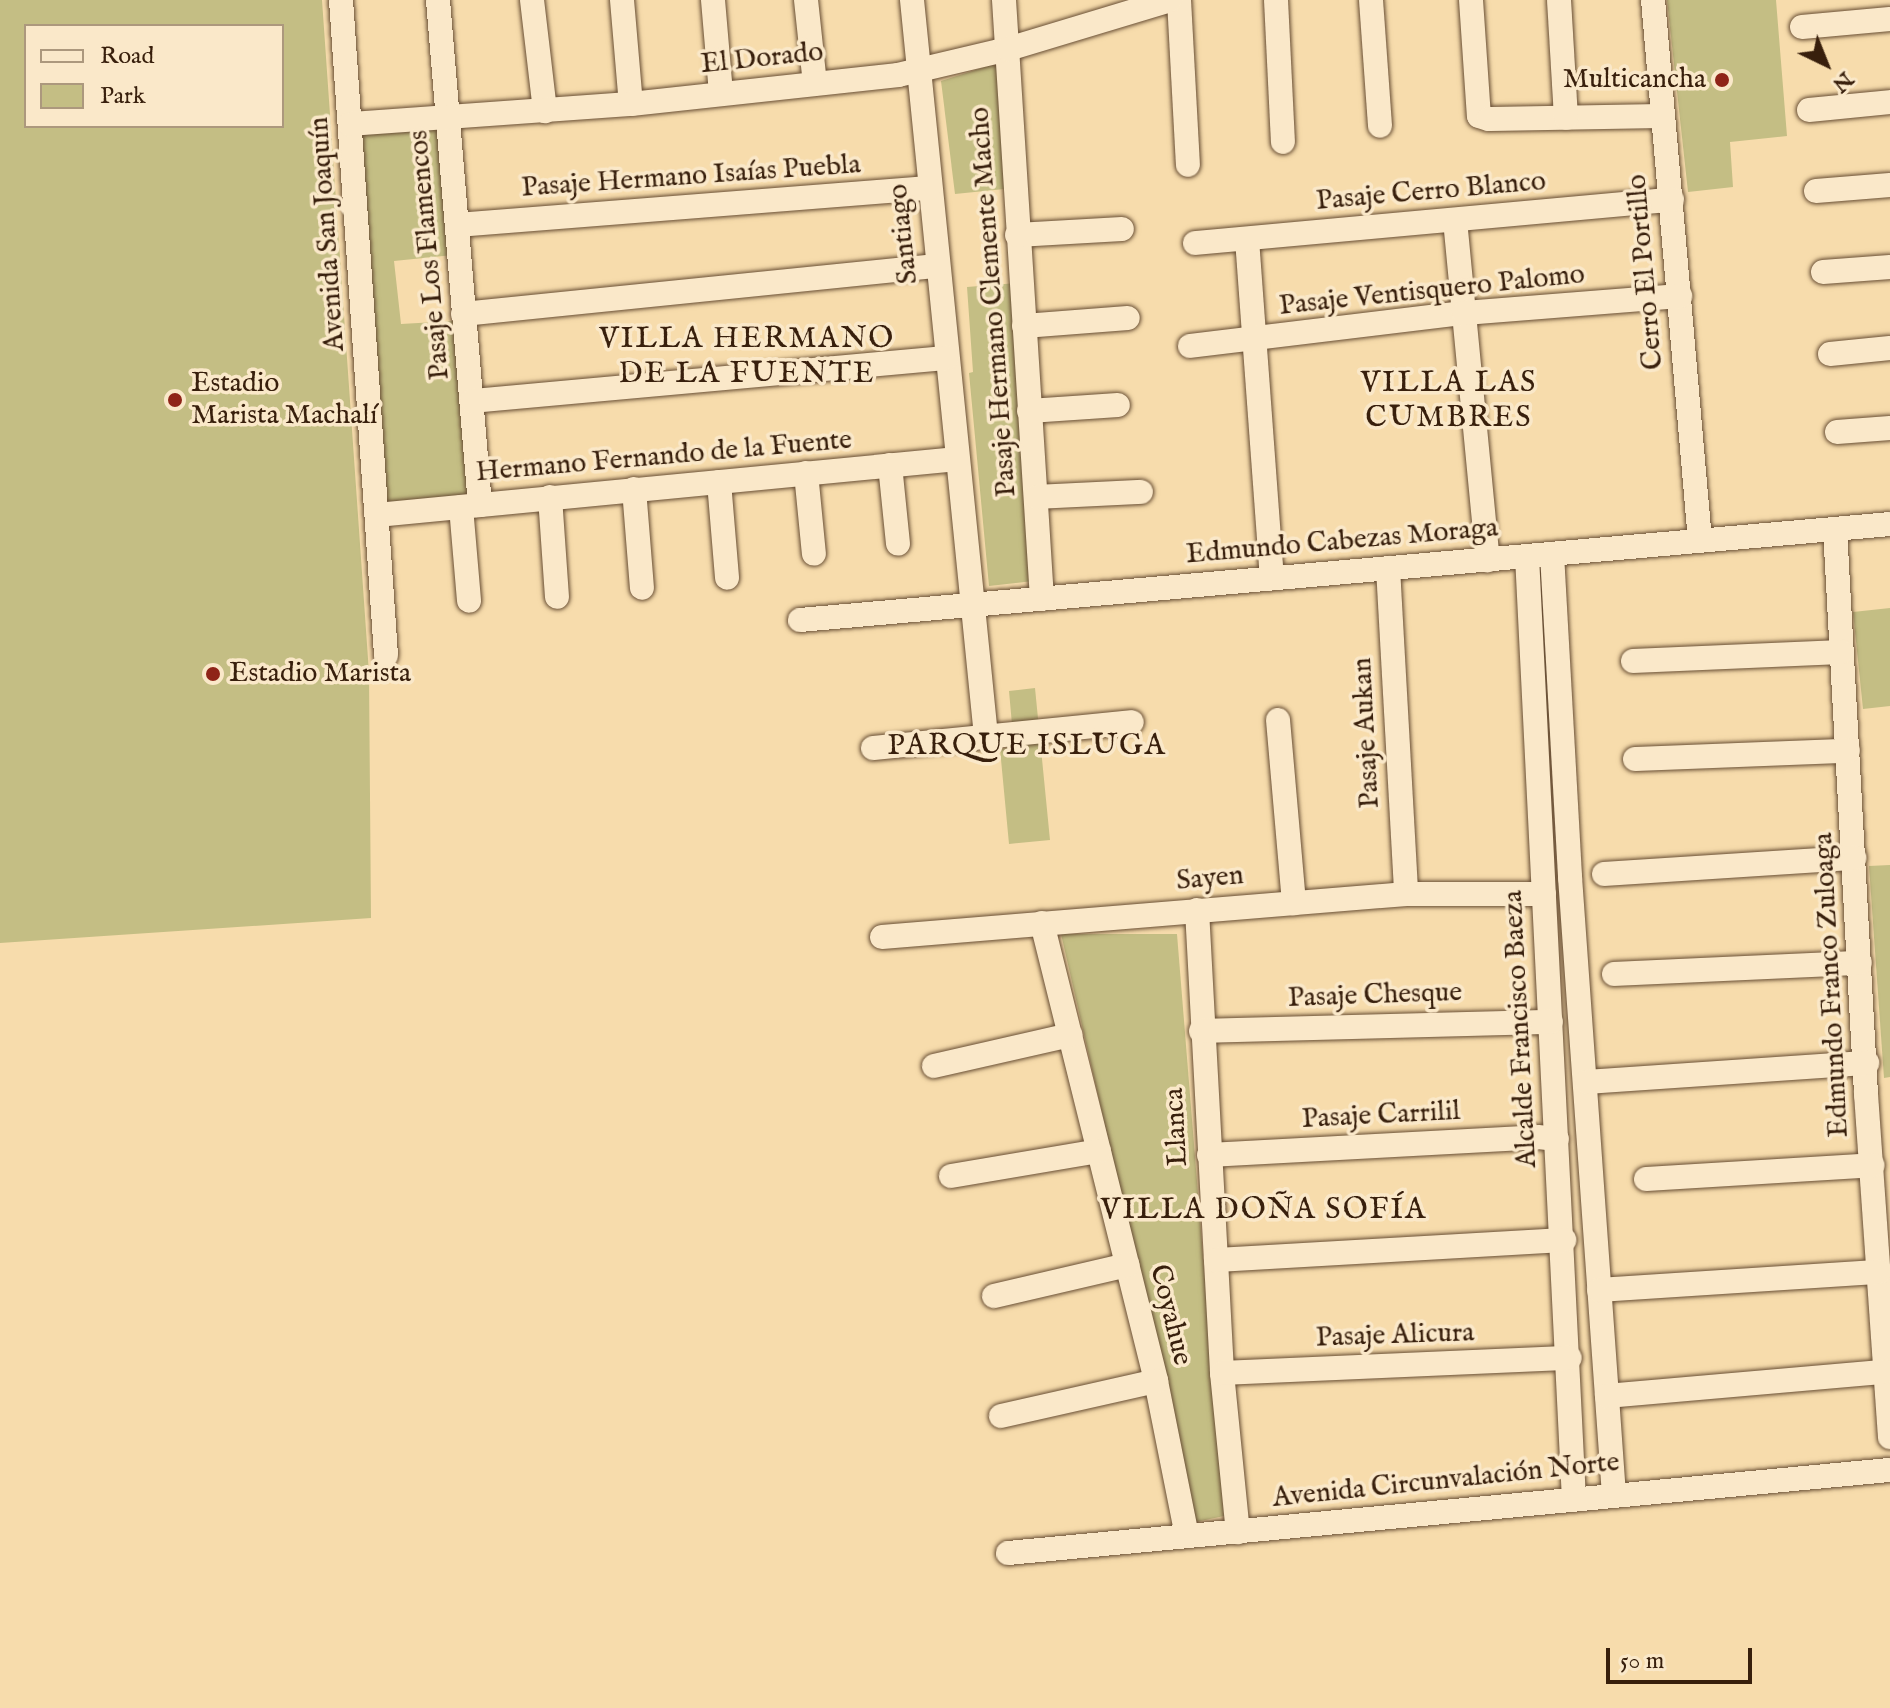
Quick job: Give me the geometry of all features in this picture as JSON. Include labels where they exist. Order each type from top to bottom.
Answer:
[{"type":"street","name":"Avenida San Joaquín","points":[[341,0],[386,655]]},
{"type":"street","name":"Pasaje Los Flamencos","points":[[438,0],[472,401],[469,601]]},
{"type":"street","points":[[532,0],[545,111]]},
{"type":"street","points":[[622,0],[631,104]]},
{"type":"street","points":[[713,0],[721,94]]},
{"type":"street","points":[[806,0],[815,84]]},
{"type":"street","name":"Santiago","points":[[912,0],[986,736]]},
{"type":"street","name":"Pasaje Hermano Clemente Macho","points":[[1004,0],[1042,599]]},
{"type":"street","name":"El Dorado","points":[[350,124],[631,104],[917,71],[1008,49],[1170,0]]},
{"type":"street","points":[[1179,0],[1188,165]]},
{"type":"street","points":[[1276,0],[1283,142]]},
{"type":"street","points":[[1371,0],[1380,126]]},
{"type":"street","points":[[1471,0],[1479,116],[1489,119],[1663,116]]},
{"type":"street","points":[[1559,0],[1566,118]]},
{"type":"street","name":"Cerro El Portillo","points":[[1653,0],[1700,540]]},
{"type":"street","points":[[1802,27],[1890,19]]},
{"type":"street","points":[[1809,110],[1890,102]]},
{"type":"street","points":[[1816,191],[1890,185]]},
{"type":"street","name":"Pasaje Hermano Isaías Puebla","points":[[457,225],[929,188]]},
{"type":"street","name":"Pasaje Cerro Blanco","points":[[1195,243],[1672,200]]},
{"type":"street","points":[[1455,220],[1488,560]]},
{"type":"street","points":[[1017,235],[1122,229]]},
{"type":"street","points":[[1247,239],[1272,578]]},
{"type":"street","points":[[463,314],[937,266]]},
{"type":"street","points":[[1823,272],[1890,267]]},
{"type":"street","name":"Pasaje Ventisquero Palomo","points":[[1190,346],[1464,313],[1680,296]]},
{"type":"street","points":[[1024,326],[1128,318]]},
{"type":"street","points":[[1830,354],[1890,348]]},
{"type":"street","points":[[472,401],[947,358]]},
{"type":"street","points":[[1029,411],[1118,405]]},
{"type":"street","points":[[1837,432],[1890,428]]},
{"type":"street","name":"Hermano Fernando de la Fuente","points":[[377,515],[957,459]]},
{"type":"street","points":[[890,465],[898,544]]},
{"type":"street","points":[[806,473],[814,554]]},
{"type":"street","points":[[719,482],[727,578]]},
{"type":"street","points":[[634,489],[642,588]]},
{"type":"street","points":[[1037,497],[1141,492]]},
{"type":"street","points":[[550,497],[557,597]]},
{"type":"street","name":"Edmundo Cabezas Moraga","points":[[800,620],[1890,524]]},
{"type":"street","name":"Edmundo Franco Zuloaga","points":[[1835,529],[1890,1437]]},
{"type":"street","name":"Alcalde Francisco Baeza","points":[[1552,554],[1568,848],[1614,1495]]},
{"type":"street","name":"Alcalde Francisco Baeza","points":[[1527,556],[1570,1358],[1574,1499]]},
{"type":"street","name":"Pasaje Aukan","points":[[1388,568],[1406,894]]},
{"type":"street","points":[[1633,661],[1841,652]]},
{"type":"street","points":[[1278,720],[1294,903]]},
{"type":"street","points":[[873,748],[1132,722]]},
{"type":"street","points":[[1635,759],[1848,751]]},
{"type":"street","points":[[1604,874],[1854,858]]},
{"type":"street","name":"Sayen","points":[[882,937],[1406,894],[1544,894]]},
{"type":"street","name":"Llanca","points":[[1197,910],[1201,1031],[1222,1373],[1238,1532]]},
{"type":"street","name":"Coyahue","points":[[1042,923],[1156,1381],[1187,1536]]},
{"type":"street","points":[[1614,974],[1860,963]]},
{"type":"street","name":"Pasaje Chesque","points":[[1201,1031],[1551,1022]]},
{"type":"street","points":[[934,1066],[1071,1035]]},
{"type":"street","points":[[1587,1082],[1867,1063]]},
{"type":"street","name":"Pasaje Carrilil","points":[[1209,1155],[1538,1137],[1557,1139]]},
{"type":"street","points":[[951,1176],[1099,1151]]},
{"type":"street","points":[[1646,1179],[1873,1165]]},
{"type":"street","points":[[1216,1260],[1564,1240]]},
{"type":"street","points":[[994,1296],[1127,1265]]},
{"type":"street","points":[[1599,1290],[1879,1272]]},
{"type":"street","name":"Pasaje Alicura","points":[[1222,1373],[1570,1358]]},
{"type":"street","points":[[1607,1396],[1884,1372]]},
{"type":"street","points":[[1001,1416],[1156,1381]]},
{"type":"street","name":"Avenida Circunvalación Norte","points":[[1008,1553],[1890,1470]]},
{"type":"green space","name":"Estadio Marista Machalí","points":[[0,0],[322,0],[369,673],[371,918],[0,943]]},
{"type":"green space","points":[[1667,0],[1776,0],[1787,136],[1730,142],[1733,187],[1688,192]]},
{"type":"green space","points":[[1007,60],[1014,188],[955,194],[941,81]]},
{"type":"green space","points":[[441,126],[453,255],[394,261],[401,324],[453,321],[471,495],[380,505],[358,133]]},
{"type":"green space","points":[[1017,283],[1042,580],[989,586],[969,373],[973,372],[967,287]]},
{"type":"green space","points":[[1890,608],[1890,706],[1863,709],[1853,612]]},
{"type":"green space","points":[[1035,688],[1050,840],[1009,844],[1000,749],[1014,747],[1009,691]]},
{"type":"green space","points":[[1890,865],[1890,1077],[1884,1078],[1869,866]]},
{"type":"green space","points":[[1061,934],[1177,934],[1224,1516],[1196,1522]]},
{"type":"place","name":"Multicancha","points":[[1722,80]]},
{"type":"place","name":"Estadio Marista Machalí","points":[[175,400]]},
{"type":"place","name":"Estadio Marista","points":[[213,674]]},
{"type":"district","name":"VILLA HERMANO DE LA FUENTE","points":[[747,356]]},
{"type":"district","name":"VILLA LAS CUMBRES","points":[[1449,400]]},
{"type":"district","name":"PARQUE ISLUGA","points":[[1027,746]]},
{"type":"district","name":"VILLA DOÑA SOFÍA","points":[[1264,1210]]}]
